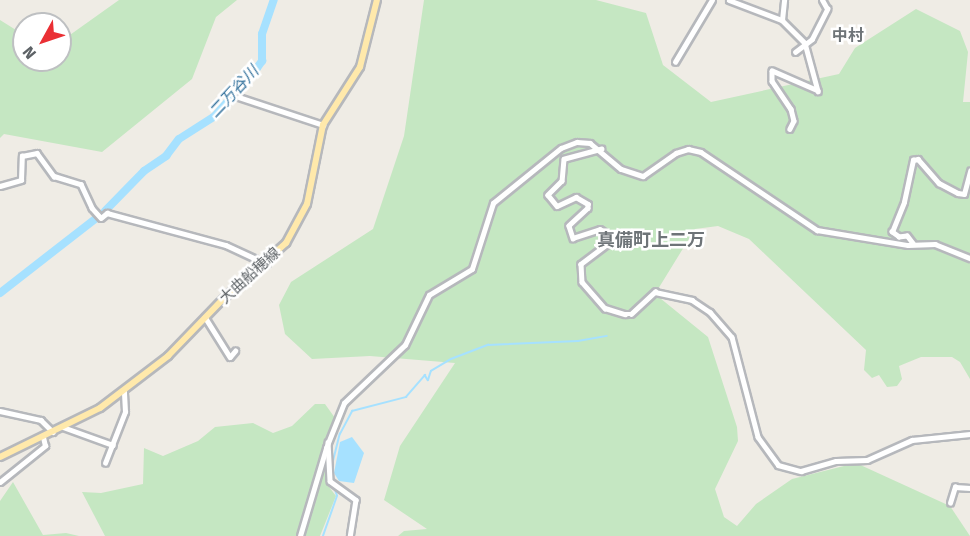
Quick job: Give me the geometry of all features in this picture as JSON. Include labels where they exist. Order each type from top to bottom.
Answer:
[{"type":"main road","name":"大曲船穂線","points":[[0,458],[92,414],[168,357],[206,317],[267,264],[295,231],[307,204],[323,125],[355,81],[377,0]]},
{"type":"street","points":[[675,62],[712,0]]},
{"type":"street","points":[[729,0],[782,20],[805,45],[818,91],[789,81],[776,70],[770,75],[791,109],[794,121],[790,129]]},
{"type":"street","points":[[782,20],[784,0]]},
{"type":"street","points":[[795,52],[805,45],[827,9],[822,0]]},
{"type":"street","points":[[239,97],[323,125]]},
{"type":"street","points":[[300,536],[328,441],[354,390],[389,364],[405,345],[429,295],[472,269],[493,203],[561,148],[577,142],[602,149],[621,169],[643,176],[676,153],[688,149],[701,152],[805,225],[848,237],[887,242],[935,244],[970,258]]},
{"type":"street","points":[[602,149],[564,159],[562,180],[548,195],[557,206],[576,197],[588,204],[588,208],[569,226],[573,238],[600,228],[609,235],[608,244],[581,264],[582,282],[605,308],[625,314],[631,314],[654,292],[693,300],[710,312],[732,337],[758,437],[778,465],[801,471],[836,461],[867,460],[912,440],[970,435]]},
{"type":"street","points":[[0,186],[21,180],[22,156],[26,152],[37,153],[54,176],[81,183],[92,208],[101,218],[107,213],[226,245],[267,264]]},
{"type":"street","points":[[913,244],[907,236],[899,237],[892,232],[904,201],[913,160],[918,159],[939,183],[958,193],[964,194],[970,171]]},
{"type":"street","points":[[206,317],[230,357],[235,351]]},
{"type":"street","points":[[105,463],[125,412],[124,390]]},
{"type":"street","points":[[0,411],[40,420],[53,432]]},
{"type":"street","points":[[63,427],[113,445]]},
{"type":"street","points":[[0,482],[45,446],[43,437]]},
{"type":"street","points":[[328,441],[330,481],[356,500],[350,536]]},
{"type":"street","points":[[950,503],[955,487],[970,488]]},
{"type":"green space","points":[[119,0],[237,0],[216,17],[192,79],[102,152],[4,134],[0,138],[0,20],[12,28],[12,72],[72,72],[72,33]]},
{"type":"green space","points":[[424,0],[596,0],[646,13],[663,65],[711,102],[839,74],[855,48],[916,9],[960,31],[968,52],[963,102],[970,102],[970,379],[960,362],[952,357],[921,357],[899,366],[902,379],[897,386],[887,387],[879,375],[872,378],[864,370],[866,350],[749,239],[718,226],[695,229],[655,294],[708,337],[737,427],[738,441],[715,489],[724,517],[737,526],[756,504],[792,479],[856,463],[950,506],[970,536],[398,536],[404,531],[427,529],[384,500],[400,446],[455,363],[370,356],[312,359],[285,334],[279,305],[291,282],[373,229],[404,136]]},
{"type":"green space","points":[[315,404],[325,404],[335,418],[326,451],[326,483],[336,496],[320,536],[105,536],[82,492],[101,493],[143,484],[144,448],[163,456],[198,441],[215,427],[253,423],[273,433],[292,426]]},
{"type":"green space","points":[[13,482],[43,535],[66,533],[79,536],[0,536],[0,501]]},
{"type":"water","points":[[352,437],[364,453],[354,483],[339,481],[334,473],[340,442]]},
{"type":"waterway","name":"二万谷川","points":[[105,211],[144,171],[166,156],[179,139],[215,116],[257,68],[262,61],[262,34],[274,0]]},
{"type":"waterway","name":"二万谷川","points":[[0,293],[95,219]]},
{"type":"waterway","points":[[332,465],[340,434],[352,411],[406,397],[425,375],[428,380],[431,371],[451,359],[488,345],[578,341],[607,336]]},
{"type":"waterway","points":[[323,536],[337,496],[334,487]]},
{"type":"district","name":"中村","points":[[848,36]]},
{"type":"district","name":"真備町上二万","points":[[651,240]]}]
